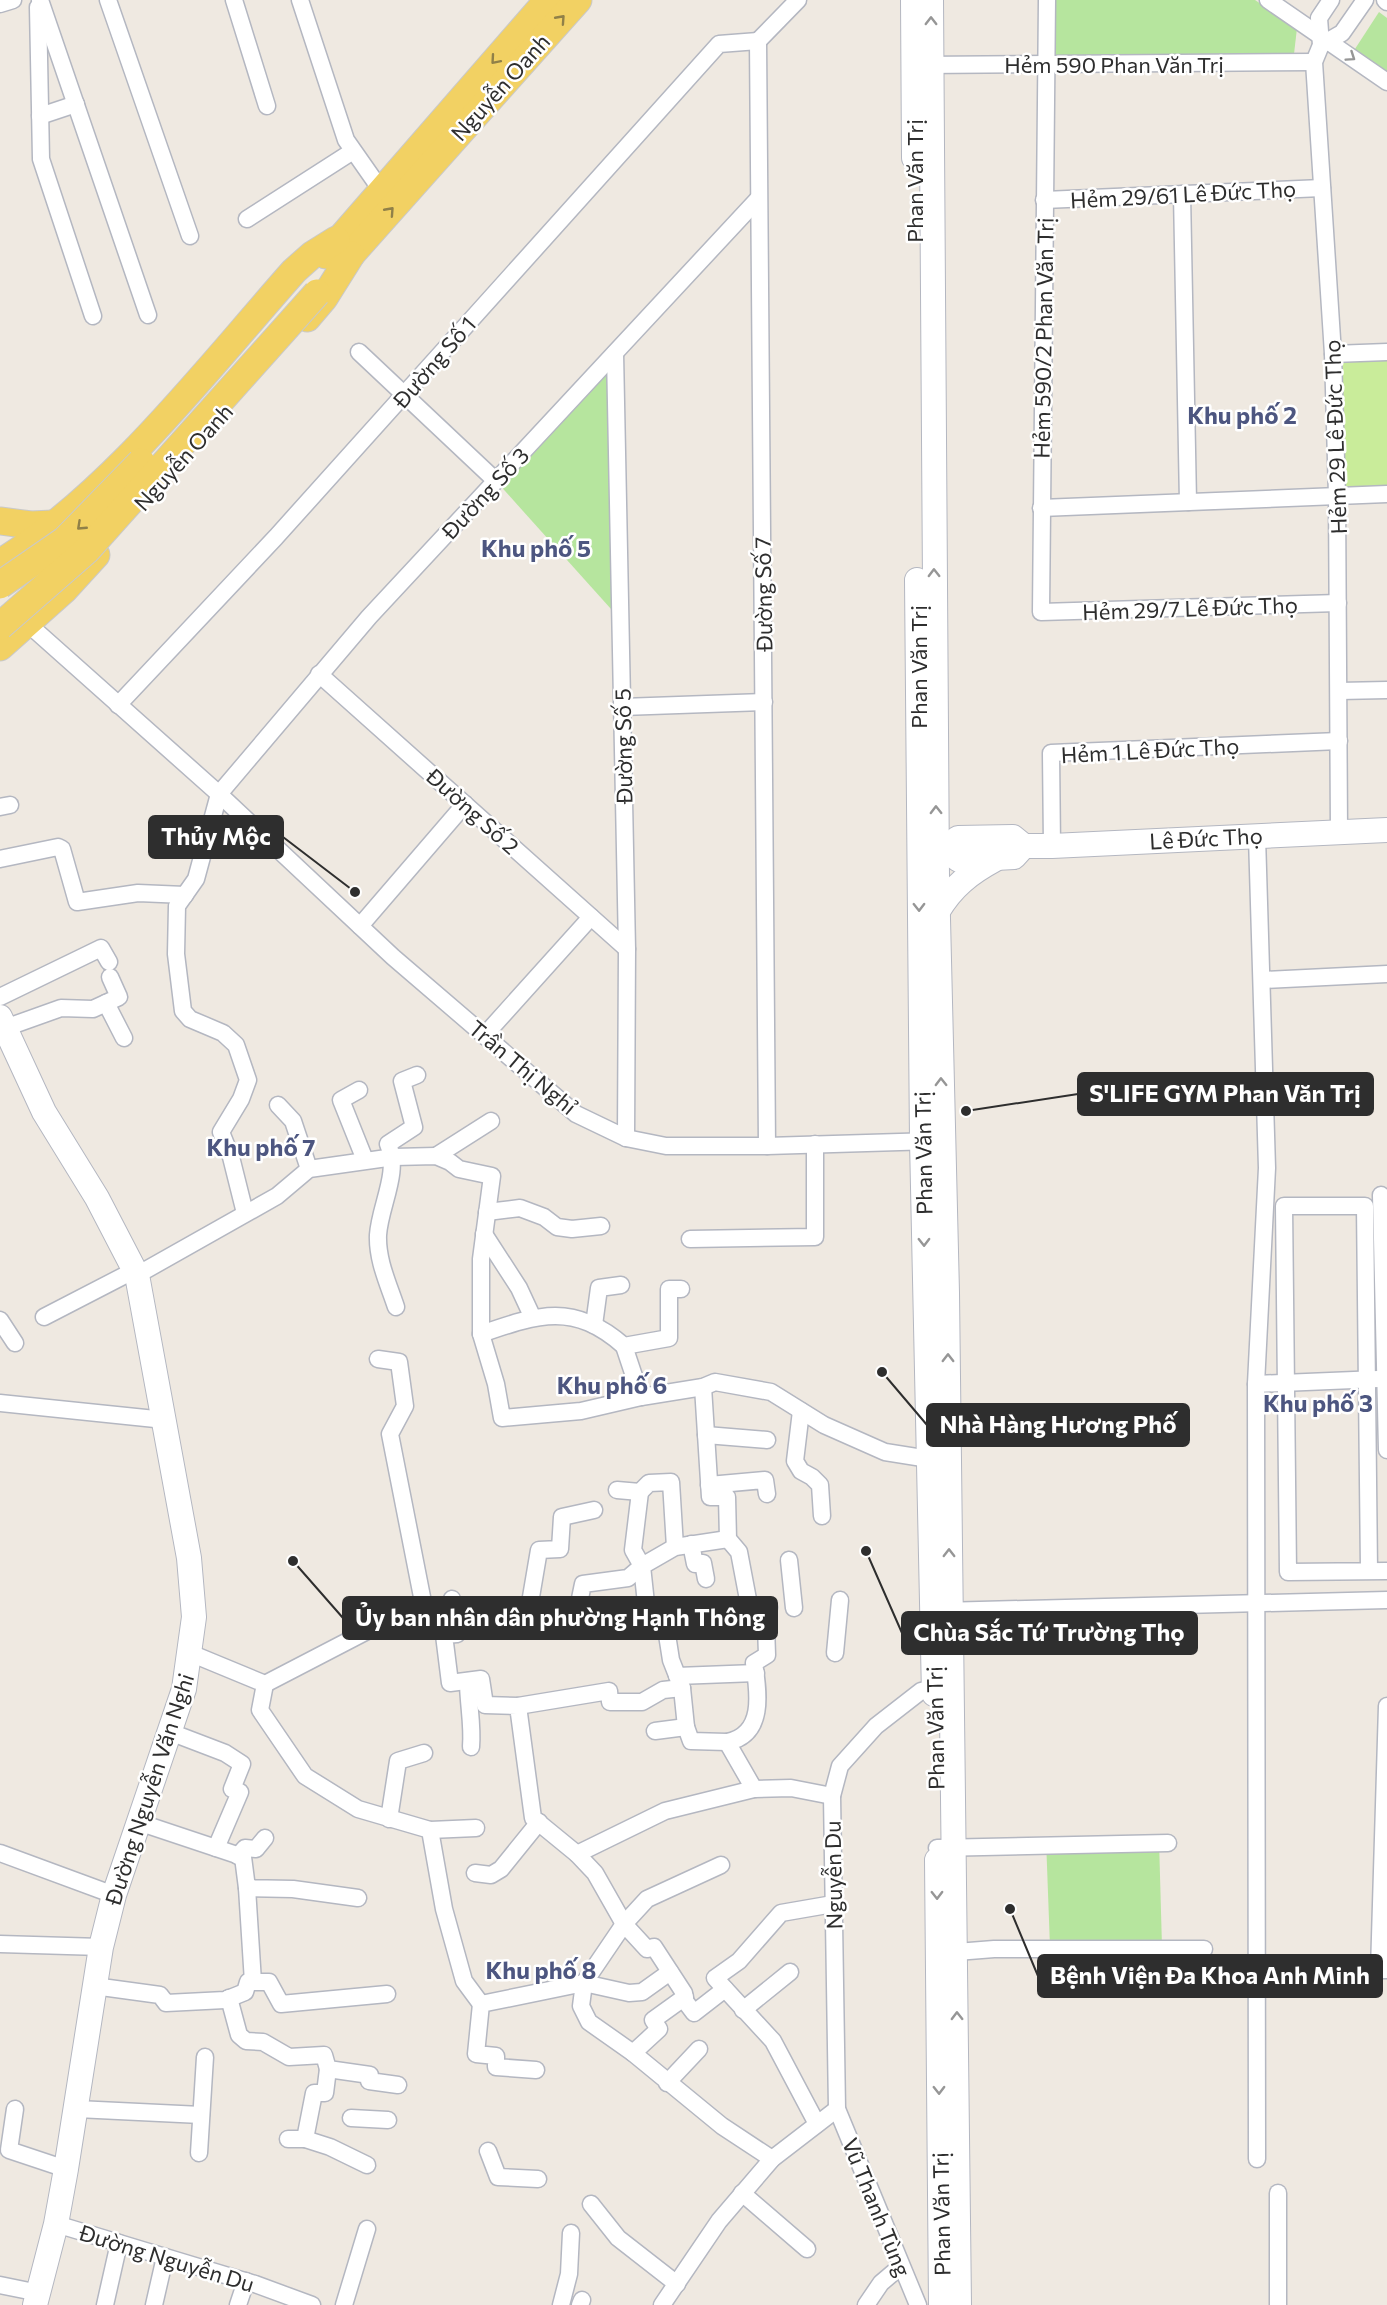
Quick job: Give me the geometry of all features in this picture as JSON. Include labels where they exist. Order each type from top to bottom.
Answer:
[{"type":"main road","name":"Nguyễn Oanh","points":[[0,647],[64,590],[324,298],[344,248],[381,190],[548,0]]},
{"type":"main road","name":"Nguyễn Oanh","points":[[311,287],[344,248],[578,0]]},
{"type":"main road","name":"Phan Văn Trị","points":[[913,0],[922,65],[933,849],[933,1141],[940,1611],[947,1952],[959,2305]]},
{"type":"main road","name":"Phan Văn Trị","points":[[922,65],[931,0]]},
{"type":"main road","name":"Nguyễn Oanh","points":[[0,563],[53,524],[137,447],[302,262],[344,248]]},
{"type":"main road","points":[[0,585],[42,558],[87,520],[311,287]]},
{"type":"main road","points":[[0,626],[87,550],[311,287]]},
{"type":"main road","points":[[0,521],[31,525],[53,524]]},
{"type":"main road","points":[[26,546],[64,590]]},
{"type":"main road","points":[[0,592],[27,623]]},
{"type":"main road","name":"Lê Đức Thọ","points":[[933,849],[958,838],[1013,837],[1024,846],[1052,846],[1387,830]]},
{"type":"main road","name":"Lê Đức Thọ","points":[[933,849],[959,860],[1014,857],[1024,846]]},
{"type":"main road","name":"Phan Văn Trị","points":[[933,849],[938,911],[929,1459],[940,1611]]},
{"type":"main road","name":"Lê Đức Thọ","points":[[938,911],[960,882],[999,858]]},
{"type":"main road","name":"Đường Nguyễn Văn Nghi","points":[[2,1023],[44,1112],[96,1198],[136,1272],[165,1420],[190,1569],[194,1617],[184,1689],[114,1895],[101,1947],[77,2109],[56,2224],[37,2299]]},
{"type":"main road","name":"Phan Văn Trị","points":[[942,2305],[947,1952]]},
{"type":"street","points":[[0,4],[13,0]]},
{"type":"street","points":[[39,0],[148,315]]},
{"type":"street","points":[[39,0],[41,159],[93,316]]},
{"type":"street","points":[[108,0],[190,236]]},
{"type":"street","points":[[234,0],[267,106]]},
{"type":"street","points":[[300,0],[346,140],[381,190]]},
{"type":"street","points":[[758,41],[798,0]]},
{"type":"street","name":"Hẻm 590/2 Phan Văn Trị","points":[[1041,612],[1047,0]]},
{"type":"street","points":[[1268,0],[1323,41],[1387,82]]},
{"type":"street","points":[[1323,41],[1319,18],[1330,0]]},
{"type":"street","points":[[1323,41],[1342,33],[1365,0]]},
{"type":"street","name":"Đường Số 7","points":[[758,41],[767,1146]]},
{"type":"street","name":"Đường Số 1","points":[[118,705],[405,394],[719,44],[758,41]]},
{"type":"street","name":"Hẻm 29 Lê Đức Thọ","points":[[1323,41],[1314,62],[1333,354],[1337,496],[1340,831]]},
{"type":"street","name":"Hẻm 590 Phan Văn Trị","points":[[922,65],[1314,62]]},
{"type":"street","points":[[40,116],[76,104]]},
{"type":"street","points":[[246,219],[353,151]]},
{"type":"street","name":"Hẻm 29/61 Lê Đức Thọ","points":[[1044,200],[1322,188]]},
{"type":"street","points":[[1182,194],[1188,502]]},
{"type":"street","name":"Đường Số 3","points":[[219,794],[319,674],[644,319],[758,199]]},
{"type":"street","points":[[358,352],[496,481]]},
{"type":"street","points":[[1333,354],[1387,352]]},
{"type":"street","name":"Đường Số 5","points":[[615,353],[627,949],[626,1138]]},
{"type":"street","points":[[1041,508],[1387,494]]},
{"type":"street","name":"Hẻm 29/7 Lê Đức Thọ","points":[[1041,612],[1338,603]]},
{"type":"street","points":[[27,623],[118,705]]},
{"type":"street","name":"Đường Số 2","points":[[319,674],[627,949]]},
{"type":"street","points":[[1339,691],[1387,690]]},
{"type":"street","points":[[622,707],[764,702]]},
{"type":"street","name":"Trần Thị Nghỉ","points":[[118,705],[219,794],[360,926],[576,1114],[626,1138],[666,1146],[767,1146],[933,1141]]},
{"type":"street","name":"Hẻm 1 Lê Đức Thọ","points":[[1052,846],[1051,753],[1339,741]]},
{"type":"street","points":[[219,794],[196,879],[177,906],[176,954],[183,1011],[190,1019],[223,1033],[236,1045],[248,1080],[241,1098],[221,1132],[231,1157],[245,1214]]},
{"type":"street","points":[[360,926],[465,804]]},
{"type":"street","points":[[1257,837],[1263,980],[1266,1200],[1256,1384],[1257,2159]]},
{"type":"street","points":[[0,859],[58,847],[62,849],[77,903],[138,892],[185,895]]},
{"type":"street","points":[[484,1036],[591,917]]},
{"type":"street","points":[[0,997],[101,948],[119,997],[93,1009],[61,1008],[2,1023]]},
{"type":"street","points":[[1263,980],[1387,974]]},
{"type":"street","points":[[106,1003],[124,1038]]},
{"type":"street","points":[[396,1306],[380,1259],[378,1234],[394,1157],[388,1144],[414,1127],[402,1081],[417,1076]]},
{"type":"street","points":[[359,1090],[341,1100],[365,1160]]},
{"type":"street","points":[[278,1105],[294,1121],[309,1168]]},
{"type":"street","points":[[436,1156],[491,1121]]},
{"type":"street","points":[[690,1239],[815,1237],[814,1144]]},
{"type":"street","points":[[44,1317],[136,1272],[245,1214],[277,1196],[309,1168],[394,1157],[436,1156],[459,1169],[492,1176],[481,1259],[482,1334],[496,1384],[502,1418],[581,1411],[641,1397],[703,1387],[715,1382],[771,1392],[824,1425],[885,1452],[929,1459]]},
{"type":"street","points":[[1266,1200],[1384,1195],[1387,1450]]},
{"type":"street","points":[[1369,1571],[1365,1206],[1284,1206],[1288,1572],[1387,1571]]},
{"type":"street","points":[[487,1212],[519,1208],[544,1217],[557,1227],[572,1229],[601,1226]]},
{"type":"street","points":[[484,1234],[519,1288],[532,1316]]},
{"type":"street","points":[[594,1325],[598,1288],[621,1285]]},
{"type":"street","points":[[624,1346],[669,1338],[669,1289],[681,1289]]},
{"type":"street","points":[[482,1334],[532,1316],[565,1315],[604,1328],[624,1346],[641,1397]]},
{"type":"street","points":[[0,1320],[15,1343]]},
{"type":"street","points":[[264,1684],[423,1602],[390,1434],[405,1406],[399,1362],[378,1359]]},
{"type":"street","points":[[1256,1384],[1386,1379]]},
{"type":"street","points":[[703,1387],[710,1497],[727,1497],[728,1539],[739,1552],[750,1610]]},
{"type":"street","points":[[0,1403],[165,1420]]},
{"type":"street","points":[[801,1411],[795,1461],[801,1471],[812,1476],[820,1485],[822,1516]]},
{"type":"street","points":[[706,1435],[766,1440]]},
{"type":"street","points":[[709,1485],[765,1480],[768,1494]]},
{"type":"street","points":[[705,1579],[703,1563],[695,1564],[683,1546],[671,1482],[649,1483],[640,1492],[633,1550],[642,1566],[657,1622],[680,1682],[686,1727],[691,1741],[733,1741],[749,1729],[760,1708],[754,1663],[766,1655],[766,1626],[769,1607]]},
{"type":"street","points":[[616,1490],[640,1492]]},
{"type":"street","points":[[531,1597],[539,1550],[560,1549],[562,1517],[594,1510]]},
{"type":"street","points":[[577,1613],[583,1584],[628,1578],[642,1566],[683,1546],[728,1539]]},
{"type":"street","points":[[789,1560],[794,1608]]},
{"type":"street","points":[[452,1599],[457,1634],[444,1635],[450,1683],[481,1679],[485,1706],[518,1706],[609,1691],[610,1702],[642,1702],[680,1682],[756,1673]]},
{"type":"street","points":[[834,1653],[840,1600]]},
{"type":"street","points":[[940,1611],[1387,1600]]},
{"type":"street","points":[[190,1653],[264,1684]]},
{"type":"street","points":[[468,1681],[468,1713],[472,1728],[471,1747]]},
{"type":"street","points":[[264,1684],[260,1710],[304,1776],[358,1809],[389,1819],[430,1830],[476,1828]]},
{"type":"street","name":"Nguyễn Du","points":[[837,2109],[832,1796],[840,1766],[876,1726],[921,1691],[942,1686]]},
{"type":"street","points":[[518,1706],[528,1797],[533,1818],[577,1854],[595,1873],[624,1924],[647,1949],[654,1947],[694,2013],[780,1913],[833,1904]]},
{"type":"street","points":[[1256,1972],[1383,1970],[1387,1706]]},
{"type":"street","points":[[655,1731],[686,1727]]},
{"type":"street","points":[[170,1732],[225,1753],[242,1764],[232,1789],[240,1792],[216,1848]]},
{"type":"street","points":[[727,1742],[754,1789]]},
{"type":"street","points":[[389,1819],[398,1761],[424,1753]]},
{"type":"street","points":[[577,1854],[665,1811],[754,1789],[791,1788],[832,1796]]},
{"type":"street","points":[[138,1822],[243,1857],[253,1982]]},
{"type":"street","points":[[475,1873],[491,1875],[501,1869],[539,1822]]},
{"type":"street","points":[[430,1830],[444,1909],[464,1981],[481,2004],[476,2054],[496,2056],[496,2067],[536,2070]]},
{"type":"street","points":[[238,1856],[245,1848],[256,1849],[265,1838]]},
{"type":"street","points":[[945,1848],[1168,1843]]},
{"type":"street","points":[[0,1852],[114,1895]]},
{"type":"street","points":[[721,1865],[647,1899],[624,1924],[584,1983],[581,2006],[589,2022],[633,2053],[722,2127],[772,2159]]},
{"type":"street","points":[[247,1888],[293,1889],[358,1898]]},
{"type":"street","points":[[0,1944],[101,1947]]},
{"type":"street","points":[[947,1952],[993,1949],[1204,1949]]},
{"type":"street","points":[[481,2004],[584,1983],[629,1993],[642,1992],[670,1972]]},
{"type":"street","points":[[743,2010],[789,1972]]},
{"type":"street","points":[[94,1986],[160,1995],[166,2003],[229,1998],[245,1992],[248,1982],[269,1982],[281,2004],[387,1994]]},
{"type":"street","points":[[720,1984],[773,2041],[817,2124]]},
{"type":"street","points":[[633,2053],[659,2029],[653,2020],[685,1997]]},
{"type":"street","points":[[229,1998],[239,2035],[246,2041],[263,2042],[289,2057],[324,2055],[328,2069],[325,2093],[314,2093],[305,2139]]},
{"type":"street","points":[[667,2083],[699,2049]]},
{"type":"street","points":[[199,2153],[205,2057]]},
{"type":"street","points":[[328,2069],[370,2075],[369,2081],[398,2085]]},
{"type":"street","points":[[15,2109],[9,2150],[66,2169]]},
{"type":"street","points":[[77,2109],[201,2115]]},
{"type":"street","points":[[663,2305],[719,2221],[772,2159],[837,2109]]},
{"type":"street","name":"Vũ Thanh Tùng","points":[[837,2109],[918,2305]]},
{"type":"street","points":[[351,2118],[388,2120]]},
{"type":"street","points":[[288,2139],[305,2139],[330,2147],[367,2165]]},
{"type":"street","points":[[488,2151],[498,2177],[538,2179]]},
{"type":"street","points":[[742,2193],[807,2249]]},
{"type":"street","points":[[1278,2193],[1278,2305]]},
{"type":"street","points":[[591,2204],[618,2238],[677,2284]]},
{"type":"street","name":"Đường Nguyễn Du","points":[[56,2224],[246,2281],[312,2305]]},
{"type":"street","points":[[345,2305],[367,2229]]},
{"type":"street","points":[[561,2305],[569,2274],[571,2233]]},
{"type":"street","points":[[105,2305],[119,2243]]},
{"type":"street","points":[[154,2305],[165,2257]]},
{"type":"street","points":[[866,2305],[881,2283],[901,2266]]},
{"type":"street","points":[[238,2305],[246,2281]]},
{"type":"street","points":[[0,2285],[37,2299]]},
{"type":"green space","points":[[1053,0],[1255,0],[1297,28],[1294,54],[1050,57]]},
{"type":"green space","points":[[1379,12],[1387,18],[1387,75],[1353,52]]},
{"type":"green space","points":[[1387,352],[1387,494],[1337,496],[1333,354]]},
{"type":"green space","points":[[615,353],[620,619],[496,481]]},
{"type":"green space","points":[[1046,1839],[1159,1840],[1162,1947],[1050,1947]]},
{"type":"place","name":"Thủy Mộc","points":[[355,892]]},
{"type":"place","name":"S'LIFE GYM Phan Văn Trị","points":[[966,1111]]},
{"type":"place","name":"Nhà Hàng Hương Phố","points":[[882,1372]]},
{"type":"place","name":"Chùa Sắc Tứ Trường Thọ","points":[[866,1551]]},
{"type":"place","name":"Ủy ban nhân dân phường Hạnh Thông","points":[[293,1561]]},
{"type":"place","name":"Bệnh Viện Đa Khoa Anh Minh","points":[[1010,1909]]},
{"type":"district","name":"Khu phố 2","points":[[1242,414]]},
{"type":"district","name":"Khu phố 5","points":[[536,547]]},
{"type":"district","name":"Khu phố 7","points":[[261,1146]]},
{"type":"district","name":"Khu phố 6","points":[[612,1384]]},
{"type":"district","name":"Khu phố 3","points":[[1318,1402]]},
{"type":"district","name":"Khu phố 8","points":[[541,1969]]}]
